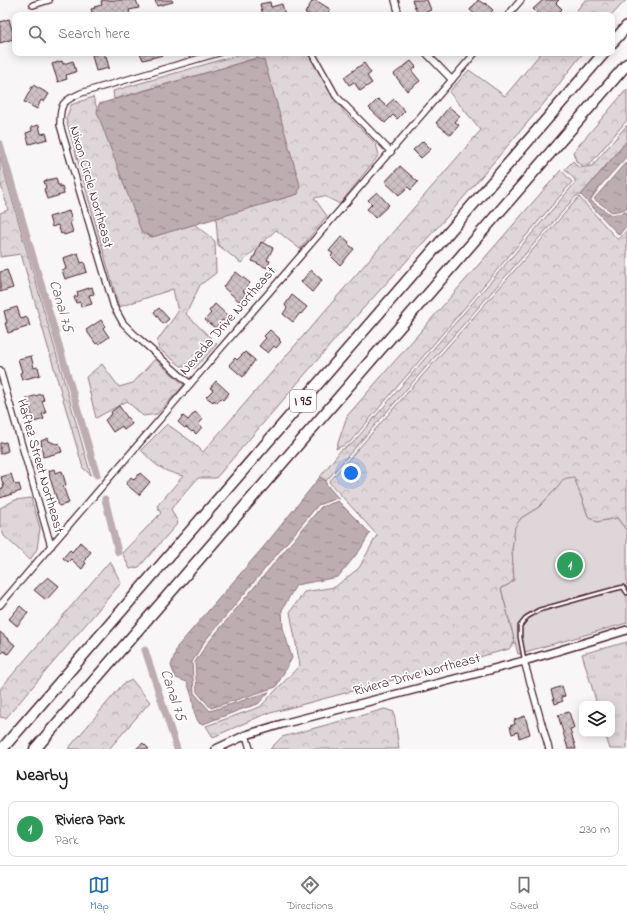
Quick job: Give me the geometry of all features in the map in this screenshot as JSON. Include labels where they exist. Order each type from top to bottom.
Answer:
[{"type":"highway","points":[[615,40],[627,26]]},
{"type":"highway","name":"I 95","points":[[2,749],[601,56]]},
{"type":"highway","name":"I 95","points":[[35,749],[627,64]]},
{"type":"street","points":[[33,5],[50,0]]},
{"type":"street","points":[[395,0],[398,12]]},
{"type":"street","points":[[511,12],[521,0]]},
{"type":"street","name":"Nixon Circle Northeast","points":[[190,384],[123,323],[114,307],[60,125],[60,111],[65,101],[81,93],[208,56]]},
{"type":"street","points":[[314,56],[336,96],[391,152]]},
{"type":"street","points":[[429,56],[452,80]]},
{"type":"street","name":"Nevada Drive Northeast","points":[[0,605],[473,56]]},
{"type":"street","name":"Haftez Street Northeast","points":[[0,370],[51,546]]},
{"type":"street","name":"Riviera Drive Northeast","points":[[216,749],[246,735],[282,724],[524,660],[627,630]]},
{"type":"street","points":[[524,660],[549,749]]},
{"type":"street","points":[[246,735],[250,749]]},
{"type":"lane","points":[[524,660],[520,637],[520,626],[527,617],[539,610],[623,587],[627,593]]},
{"type":"green space","points":[[585,0],[626,0],[615,12],[575,12]]},
{"type":"green space","points":[[235,56],[309,56],[344,112],[376,144],[379,155],[340,204],[324,196],[314,198],[327,216],[300,249],[276,230],[241,263],[218,245],[216,218],[298,194],[257,58],[114,99],[113,91]]},
{"type":"green space","points":[[538,56],[581,56],[545,102],[446,218],[338,336],[216,478],[198,478],[171,509],[178,523],[139,567],[130,569],[122,553],[161,513],[157,506],[183,476],[160,467],[141,450],[167,424],[195,444],[203,452],[481,130],[449,92],[469,70],[505,96]]},
{"type":"green space","points":[[627,89],[627,120],[589,165],[580,165],[576,161],[573,152]]},
{"type":"green space","points":[[93,97],[142,233],[152,237],[194,224],[215,241],[216,273],[200,285],[186,314],[217,344],[195,368],[181,366],[159,349],[157,341],[178,312],[173,289],[119,307],[66,119],[71,105]]},
{"type":"green space","points":[[627,125],[627,141],[581,195],[576,196],[326,481],[320,477],[341,450],[352,444],[575,183],[575,180],[565,169],[573,161],[579,168],[592,166]]},
{"type":"green space","points":[[0,156],[91,475],[83,468],[21,254],[0,257],[0,213],[8,210],[0,181]]},
{"type":"green space","points":[[561,170],[572,182],[350,442],[336,449],[347,416]]},
{"type":"green space","points":[[579,197],[618,240],[627,230],[627,531],[617,518],[597,522],[588,516],[574,478],[559,486],[539,507],[521,518],[512,550],[514,580],[501,588],[515,642],[509,649],[263,715],[213,737],[206,726],[260,707],[300,665],[290,612],[304,592],[335,587],[359,568],[377,535],[329,482]]},
{"type":"green space","points":[[155,359],[184,385],[157,414],[143,416],[127,401],[96,418],[86,377],[102,364],[119,387],[133,383]]},
{"type":"green space","points":[[574,477],[588,516],[597,522],[617,518],[627,531],[627,623],[518,654],[501,588],[514,580],[512,550],[515,527],[521,518],[539,507],[563,480]]},
{"type":"green space","points":[[31,498],[40,528],[37,549],[30,560],[4,536],[0,525],[0,508],[15,500]]},
{"type":"green space","points":[[110,561],[121,583],[6,718],[0,717],[0,689]]},
{"type":"green space","points":[[627,642],[627,749],[610,749],[606,737],[615,737],[615,701],[596,701],[582,654]]},
{"type":"green space","points":[[132,680],[150,702],[109,749],[68,749],[123,684]]},
{"type":"green space","points":[[385,709],[394,712],[399,749],[270,749],[282,737]]},
{"type":"water","points":[[257,58],[264,60],[300,185],[298,194],[152,237],[142,233],[97,112],[99,104]]},
{"type":"water","points":[[627,141],[627,156],[601,185],[591,199],[591,201],[611,215],[627,212],[627,225],[619,235],[581,195]]},
{"type":"water","points":[[627,161],[627,209],[612,212],[594,199]]},
{"type":"water","points":[[320,477],[326,481],[326,484],[339,499],[337,498],[318,505],[204,642],[192,662],[194,693],[210,711],[269,692],[258,704],[200,724],[195,713],[187,682],[176,678],[171,666],[177,647],[266,544]]},
{"type":"water","points":[[338,501],[370,533],[360,550],[338,577],[296,585],[282,610],[283,628],[292,658],[276,687],[211,708],[197,692],[195,662],[207,644],[321,507]]},
{"type":"building","points":[[136,0],[139,8],[129,10],[129,12],[92,12],[91,9],[102,5],[101,1]]},
{"type":"building","points":[[155,0],[172,0],[173,2],[157,6]]},
{"type":"building","points":[[313,0],[330,9],[328,12],[306,12]]},
{"type":"building","points":[[412,0],[427,0],[431,10],[426,12],[417,12]]},
{"type":"building","points":[[478,0],[484,4],[485,3],[493,10],[491,12],[472,12],[470,10]]},
{"type":"building","points":[[543,0],[559,0],[556,3],[562,9],[559,12],[536,12],[533,9]]},
{"type":"building","points":[[270,2],[271,7],[282,4],[284,12],[262,12],[260,4]]},
{"type":"building","points":[[9,19],[12,30],[12,39],[0,43],[0,22]]},
{"type":"building","points":[[92,56],[106,56],[109,68],[96,71]]},
{"type":"building","points":[[141,56],[159,56],[143,60]]},
{"type":"building","points":[[62,61],[63,64],[73,61],[76,72],[66,75],[67,79],[58,82],[52,64]]},
{"type":"building","points":[[411,61],[416,67],[412,71],[420,81],[407,91],[394,74]]},
{"type":"building","points":[[364,63],[371,73],[367,76],[372,83],[360,91],[354,82],[349,85],[344,77]]},
{"type":"building","points":[[33,85],[49,94],[44,102],[41,100],[37,109],[24,102]]},
{"type":"building","points":[[378,99],[386,106],[394,99],[405,111],[397,119],[393,115],[385,123],[369,108]]},
{"type":"building","points":[[449,107],[460,116],[455,122],[459,125],[451,135],[436,123]]},
{"type":"building","points":[[39,125],[41,134],[46,133],[48,139],[29,144],[26,133],[32,131],[31,127]]},
{"type":"building","points":[[423,141],[431,149],[421,158],[413,150]]},
{"type":"building","points":[[400,166],[418,182],[411,190],[408,187],[399,195],[385,182]]},
{"type":"building","points":[[56,178],[58,185],[60,185],[60,187],[62,186],[64,194],[47,199],[44,189],[46,188],[44,181]]},
{"type":"building","points":[[377,192],[389,205],[375,218],[367,209],[372,204],[368,200]]},
{"type":"building","points":[[69,211],[73,232],[64,235],[63,233],[61,234],[58,225],[52,227],[49,217]]},
{"type":"building","points":[[342,236],[354,249],[340,265],[331,256],[333,254],[329,251]]},
{"type":"building","points":[[261,242],[273,248],[267,260],[270,261],[267,268],[252,261]]},
{"type":"building","points":[[78,253],[81,263],[84,262],[87,272],[65,279],[62,270],[66,269],[63,258]]},
{"type":"building","points":[[7,270],[13,288],[0,292],[0,272]]},
{"type":"building","points":[[311,270],[322,280],[312,292],[301,282]]},
{"type":"building","points":[[236,272],[250,283],[243,291],[246,293],[239,301],[223,287]]},
{"type":"building","points":[[92,287],[94,294],[89,295],[92,304],[81,307],[80,302],[76,303],[74,297],[78,296],[77,292]]},
{"type":"building","points":[[292,295],[307,307],[293,322],[283,314],[287,308],[285,305]]},
{"type":"building","points":[[215,304],[228,316],[215,328],[205,320],[211,313],[209,311]]},
{"type":"building","points":[[17,307],[21,319],[27,317],[30,326],[8,333],[4,311]]},
{"type":"building","points":[[159,308],[169,319],[163,324],[154,312]]},
{"type":"building","points":[[101,320],[105,326],[103,328],[109,337],[99,344],[96,344],[86,330]]},
{"type":"building","points":[[270,330],[280,339],[279,340],[281,342],[276,348],[274,346],[268,353],[259,346],[266,338],[264,336]]},
{"type":"building","points":[[245,352],[255,360],[243,377],[229,365],[235,358],[237,360]]},
{"type":"building","points":[[31,356],[34,368],[38,367],[40,375],[22,380],[20,373],[22,372],[18,359]]},
{"type":"building","points":[[216,381],[229,393],[223,400],[221,398],[217,403],[206,397],[213,390],[210,388]]},
{"type":"building","points":[[42,394],[44,400],[42,401],[46,413],[42,414],[44,419],[34,422],[27,398]]},
{"type":"building","points":[[119,406],[132,424],[124,430],[122,426],[113,432],[105,420],[112,414],[111,412]]},
{"type":"building","points":[[195,412],[203,419],[199,424],[202,427],[196,434],[178,422],[183,416],[188,420]]},
{"type":"building","points":[[48,438],[49,441],[56,444],[59,443],[62,452],[43,457],[41,441]]},
{"type":"building","points":[[6,442],[8,451],[0,454],[0,443]]},
{"type":"building","points":[[54,469],[55,473],[62,471],[66,485],[63,486],[69,503],[59,506],[49,475],[49,471]]},
{"type":"building","points":[[140,473],[150,482],[139,495],[126,484],[131,477],[134,480]]},
{"type":"building","points":[[11,474],[14,483],[16,485],[19,484],[21,491],[0,498],[0,489],[4,488],[1,477]]},
{"type":"building","points":[[80,542],[91,552],[85,559],[86,560],[84,561],[86,563],[82,569],[71,559],[68,562],[63,558],[70,550],[72,552]]},
{"type":"building","points":[[48,577],[59,586],[46,600],[34,590]]},
{"type":"building","points":[[20,606],[28,613],[17,626],[9,619]]},
{"type":"building","points":[[0,632],[15,645],[8,654],[4,651],[0,655]]},
{"type":"building","points":[[562,686],[565,696],[561,697],[563,701],[555,704],[551,690]]},
{"type":"building","points":[[569,712],[574,728],[570,729],[576,749],[568,749],[558,715]]},
{"type":"building","points":[[525,716],[530,734],[519,738],[518,732],[512,734],[510,726],[515,724],[514,720]]},
{"type":"building","points":[[143,743],[149,749],[136,749]]},
{"type":"waterway","name":"Canal 75","points":[[0,144],[97,475]]},
{"type":"waterway","name":"Canal 75","points":[[105,499],[118,552]]},
{"type":"waterway","name":"Canal 75","points":[[145,650],[177,749]]},
{"type":"place","name":"Riviera Park","points":[[570,565]]}]
